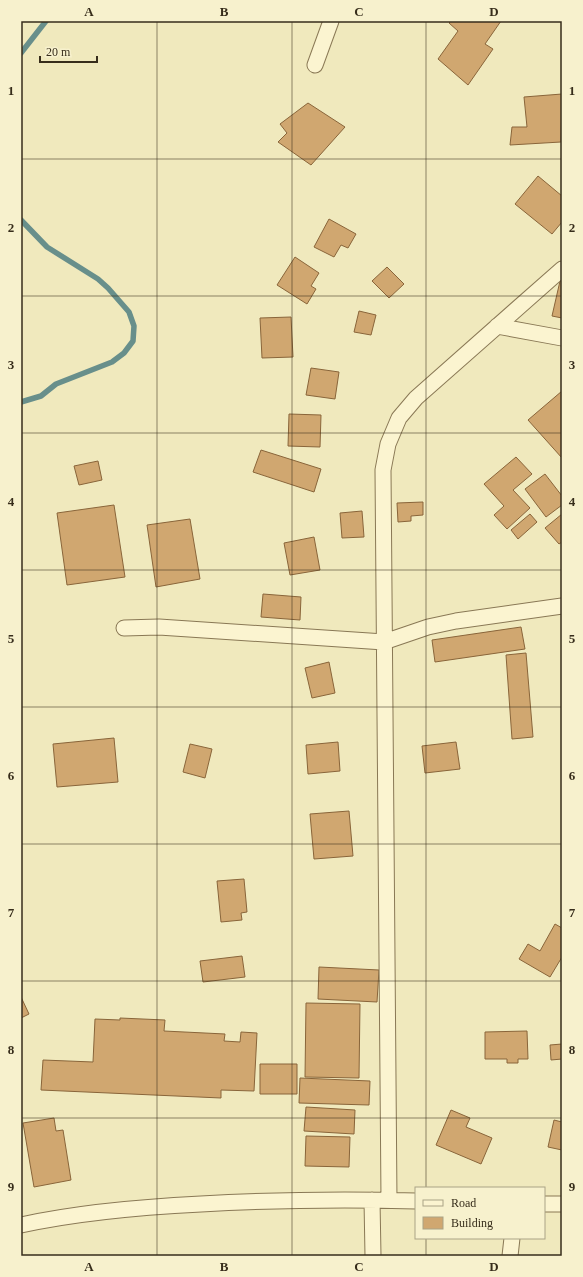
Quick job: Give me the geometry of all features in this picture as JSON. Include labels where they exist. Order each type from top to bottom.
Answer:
[{"type":"street","points":[[315,65],[331,21]]},
{"type":"street","points":[[389,1200],[383,470],[388,444],[399,418],[416,398],[562,269]]},
{"type":"street","points":[[497,326],[562,338]]},
{"type":"street","points":[[124,628],[158,628],[384,642],[428,627],[456,621],[562,606]]},
{"type":"street","points":[[21,1225],[48,1219],[149,1207],[273,1200],[415,1201]]},
{"type":"street","points":[[372,1200],[373,1256]]},
{"type":"street","points":[[545,1204],[562,1204]]},
{"type":"street","points":[[510,1256],[512,1239]]},
{"type":"building","points":[[451,21],[501,21],[485,44],[493,49],[468,85],[438,59],[458,31],[449,23]]},
{"type":"building","points":[[562,94],[561,142],[510,145],[512,127],[527,127],[524,97]]},
{"type":"building","points":[[308,103],[345,127],[311,165],[278,142],[287,133],[280,124]]},
{"type":"building","points":[[538,176],[562,196],[562,222],[552,234],[515,204]]},
{"type":"building","points":[[329,219],[356,234],[348,248],[341,245],[334,257],[314,247]]},
{"type":"building","points":[[295,257],[319,273],[311,286],[316,289],[307,304],[277,285]]},
{"type":"building","points":[[387,267],[404,284],[389,298],[372,281]]},
{"type":"building","points":[[560,281],[562,281],[562,318],[552,316]]},
{"type":"building","points":[[359,311],[376,315],[371,335],[354,332]]},
{"type":"building","points":[[291,317],[293,357],[262,358],[260,318]]},
{"type":"building","points":[[311,368],[339,372],[335,399],[306,395]]},
{"type":"building","points":[[562,391],[562,458],[528,420]]},
{"type":"building","points":[[289,414],[321,415],[320,447],[288,446]]},
{"type":"building","points":[[261,450],[321,469],[314,492],[253,472]]},
{"type":"building","points":[[516,457],[532,474],[513,490],[530,508],[507,529],[494,515],[504,506],[484,484]]},
{"type":"building","points":[[98,461],[102,480],[79,485],[74,466]]},
{"type":"building","points":[[545,474],[562,496],[562,505],[546,517],[525,489]]},
{"type":"building","points":[[423,502],[423,515],[411,516],[411,521],[398,522],[397,503]]},
{"type":"building","points":[[114,505],[125,577],[67,585],[57,513]]},
{"type":"building","points":[[362,511],[364,537],[342,538],[340,513]]},
{"type":"building","points":[[530,514],[537,522],[518,539],[511,530]]},
{"type":"building","points":[[562,514],[562,542],[559,544],[545,528]]},
{"type":"building","points":[[190,519],[200,579],[156,587],[147,525]]},
{"type":"building","points":[[314,537],[320,570],[290,575],[284,543]]},
{"type":"building","points":[[263,594],[301,597],[300,620],[261,617]]},
{"type":"building","points":[[521,627],[525,649],[435,662],[432,640]]},
{"type":"building","points":[[526,653],[533,737],[512,739],[506,655]]},
{"type":"building","points":[[329,662],[335,693],[312,698],[305,668]]},
{"type":"building","points":[[114,738],[118,782],[57,787],[53,744]]},
{"type":"building","points":[[338,742],[340,771],[308,774],[306,745]]},
{"type":"building","points":[[456,742],[460,769],[425,773],[422,746]]},
{"type":"building","points":[[190,744],[212,749],[205,778],[183,772]]},
{"type":"building","points":[[349,811],[353,856],[314,859],[310,814]]},
{"type":"building","points":[[244,879],[247,912],[241,913],[242,920],[221,922],[217,881]]},
{"type":"building","points":[[555,924],[562,928],[562,957],[550,977],[519,959],[528,944],[540,951]]},
{"type":"building","points":[[242,956],[245,977],[203,982],[200,961]]},
{"type":"building","points":[[319,967],[379,970],[377,1002],[318,999]]},
{"type":"building","points":[[21,997],[29,1014],[21,1018]]},
{"type":"building","points":[[306,1003],[360,1004],[359,1078],[305,1077]]},
{"type":"building","points":[[120,1018],[165,1020],[164,1031],[225,1034],[224,1041],[240,1042],[241,1032],[257,1033],[254,1091],[221,1090],[221,1098],[41,1090],[43,1060],[93,1062],[95,1019],[120,1020]]},
{"type":"building","points":[[527,1031],[528,1059],[518,1059],[518,1063],[507,1063],[507,1059],[485,1059],[485,1032]]},
{"type":"building","points":[[562,1044],[562,1059],[551,1060],[550,1045]]},
{"type":"building","points":[[260,1064],[297,1064],[297,1094],[260,1094]]},
{"type":"building","points":[[300,1078],[370,1081],[369,1105],[299,1103]]},
{"type":"building","points":[[306,1107],[355,1110],[354,1134],[304,1131]]},
{"type":"building","points":[[451,1110],[470,1118],[466,1127],[492,1138],[481,1164],[436,1145]]},
{"type":"building","points":[[54,1118],[56,1131],[63,1130],[71,1180],[34,1187],[23,1123]]},
{"type":"building","points":[[554,1120],[562,1122],[562,1150],[548,1147]]},
{"type":"building","points":[[306,1136],[350,1137],[349,1167],[305,1166]]},
{"type":"waterway","points":[[21,53],[46,21]]},
{"type":"waterway","points":[[21,220],[47,247],[98,279],[108,288],[129,312],[134,326],[133,341],[124,353],[112,362],[56,384],[41,396],[21,402]]}]
